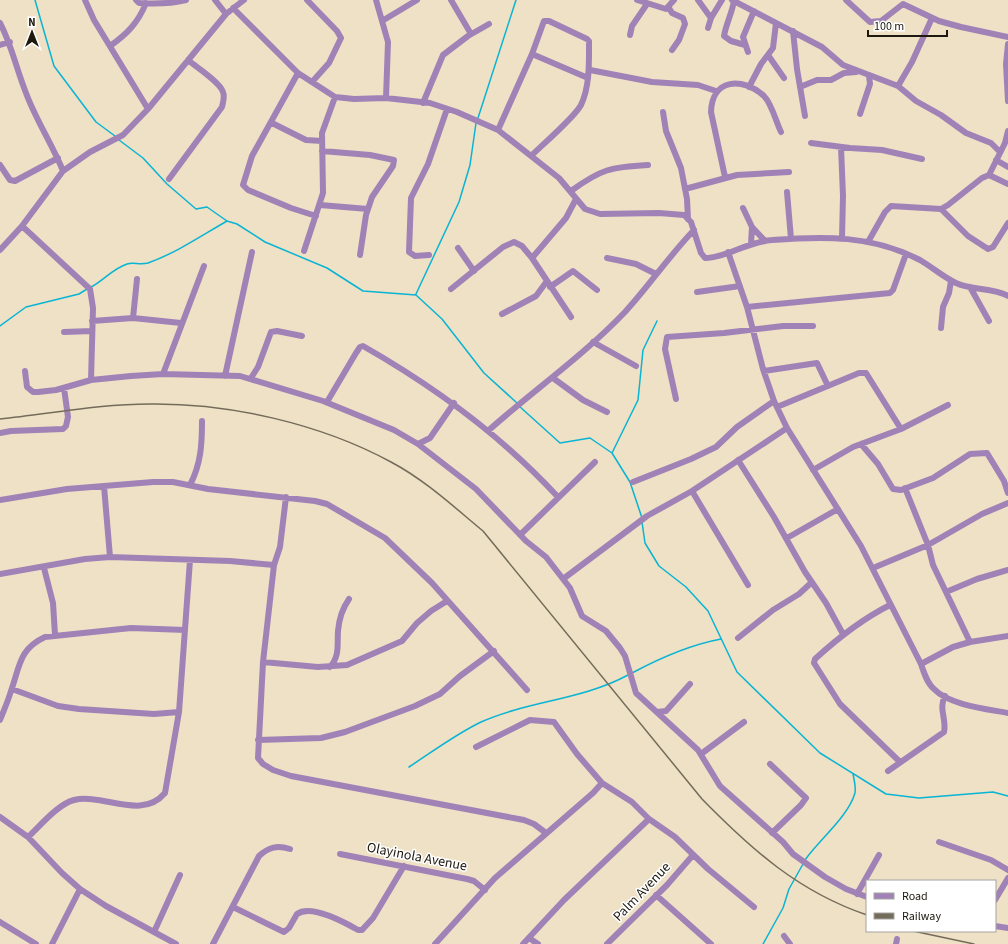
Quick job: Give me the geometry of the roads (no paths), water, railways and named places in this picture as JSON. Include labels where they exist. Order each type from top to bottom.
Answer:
[{"type":"street","points":[[85,0],[94,20],[148,110]]},
{"type":"street","points":[[136,0],[139,3],[174,3],[186,0]]},
{"type":"street","points":[[215,0],[226,14]]},
{"type":"street","points":[[0,250],[22,226],[63,171],[90,152],[123,135],[148,110],[226,14],[244,0]]},
{"type":"street","points":[[307,0],[342,38],[329,63],[312,82]]},
{"type":"street","points":[[376,0],[388,42],[389,52],[386,98]]},
{"type":"street","points":[[382,21],[417,0]]},
{"type":"street","points":[[451,0],[471,34]]},
{"type":"street","points":[[637,0],[662,9],[669,8],[674,0]]},
{"type":"street","points":[[698,0],[711,18]]},
{"type":"street","points":[[708,28],[711,18],[722,0]]},
{"type":"street","points":[[746,45],[731,41],[724,36],[726,26],[732,13],[733,0],[822,47],[843,65],[898,86],[916,101],[966,133],[991,143],[999,151]]},
{"type":"street","points":[[846,0],[870,22],[881,21],[903,4],[932,18],[961,28],[1008,37]]},
{"type":"street","points":[[110,46],[134,27],[146,3]]},
{"type":"street","points":[[630,35],[632,26],[647,4]]},
{"type":"street","points":[[233,8],[298,73],[335,97],[345,99],[386,98],[423,102],[447,109],[498,130],[559,178],[585,209],[594,213],[684,215],[694,230],[701,253],[705,258],[765,241],[842,238],[868,242],[906,254],[920,260],[951,281],[970,287],[999,291],[1008,296]]},
{"type":"street","points":[[669,8],[672,13],[683,18],[686,24],[679,40],[672,50]]},
{"type":"street","points":[[748,52],[743,37],[754,11]]},
{"type":"street","points":[[898,86],[912,62],[932,18]]},
{"type":"street","points":[[498,130],[532,54],[541,26],[546,20],[587,39],[589,41],[590,70],[581,105],[575,113],[531,156]]},
{"type":"street","points":[[0,23],[10,42],[25,91],[36,117],[58,158],[63,171]]},
{"type":"street","points":[[749,87],[774,45],[776,23]]},
{"type":"street","points":[[423,102],[443,55],[471,34],[489,24]]},
{"type":"street","points":[[793,31],[805,116]]},
{"type":"street","points":[[0,46],[10,42]]},
{"type":"street","points":[[1008,44],[1008,101]]},
{"type":"street","points":[[532,54],[588,78]]},
{"type":"street","points":[[768,55],[784,78]]},
{"type":"street","points":[[170,179],[222,107],[224,99],[224,92],[220,86],[188,60]]},
{"type":"street","points":[[590,70],[652,82],[698,85],[716,91]]},
{"type":"street","points":[[800,87],[817,80],[831,80],[844,73],[859,71]]},
{"type":"street","points":[[298,73],[272,123],[252,156],[243,185],[248,190],[291,208],[316,216]]},
{"type":"street","points":[[860,114],[870,84],[869,76]]},
{"type":"street","points":[[725,177],[711,112],[716,91],[730,83],[749,87],[764,96],[781,132]]},
{"type":"street","points":[[304,251],[323,193],[322,141],[324,123],[335,97]]},
{"type":"street","points":[[429,255],[415,256],[409,252],[410,202],[428,164],[447,109]]},
{"type":"street","points":[[663,112],[666,131],[680,163],[686,189],[688,219]]},
{"type":"street","points":[[272,123],[306,140],[322,141]]},
{"type":"street","points":[[868,242],[885,212],[891,206],[941,209],[982,178],[989,175],[999,151],[1005,142],[1008,131]]},
{"type":"street","points":[[811,143],[882,150],[922,159]]},
{"type":"street","points":[[841,147],[842,238]]},
{"type":"street","points":[[322,151],[370,155],[394,160],[393,166],[372,197],[368,209],[360,255]]},
{"type":"street","points":[[0,165],[10,180],[15,181],[58,158]]},
{"type":"street","points":[[996,160],[1008,167]]},
{"type":"street","points":[[571,191],[590,178],[611,168],[648,165]]},
{"type":"street","points":[[686,189],[707,184],[725,177],[789,172]]},
{"type":"street","points":[[989,175],[1008,184]]},
{"type":"street","points":[[787,192],[791,239]]},
{"type":"street","points":[[532,258],[566,218],[576,199]]},
{"type":"street","points":[[320,205],[368,209]]},
{"type":"street","points":[[743,208],[752,227],[765,241]]},
{"type":"street","points":[[941,209],[968,236],[988,249],[993,247],[1008,223]]},
{"type":"street","points":[[22,226],[88,287],[92,294],[91,380]]},
{"type":"street","points":[[751,244],[752,227]]},
{"type":"street","points":[[489,430],[505,415],[553,378],[625,311],[694,230]]},
{"type":"street","points":[[451,289],[503,247],[514,242],[522,246],[532,258],[571,317]]},
{"type":"street","points":[[458,248],[474,271]]},
{"type":"street","points":[[225,376],[252,252]]},
{"type":"street","points":[[728,252],[747,307],[764,371],[774,401],[787,428],[873,568],[890,605],[921,664],[928,682],[934,689],[954,700],[985,709],[1008,713]]},
{"type":"street","points":[[747,307],[890,293],[893,290],[906,254]]},
{"type":"street","points":[[607,258],[636,264],[656,274]]},
{"type":"street","points":[[163,374],[181,323],[204,266]]},
{"type":"street","points":[[502,314],[536,296],[548,284],[573,271],[597,290]]},
{"type":"street","points":[[133,318],[137,279]]},
{"type":"street","points":[[941,328],[943,307],[949,293],[951,281]]},
{"type":"street","points":[[697,292],[740,286]]},
{"type":"street","points":[[970,287],[988,321]]},
{"type":"street","points":[[92,321],[133,318],[181,323]]},
{"type":"street","points":[[676,399],[665,349],[665,339],[667,337],[754,331],[783,326],[813,326]]},
{"type":"street","points":[[64,332],[92,331]]},
{"type":"street","points":[[251,378],[258,367],[271,332],[277,331],[302,336]]},
{"type":"street","points":[[593,342],[636,366]]},
{"type":"street","points":[[326,402],[356,353],[360,347],[363,346],[434,389],[489,430],[538,475],[558,497]]},
{"type":"street","points":[[764,371],[815,362],[817,363],[828,386]]},
{"type":"street","points":[[25,371],[27,387],[33,392],[64,388],[91,380],[163,374],[251,378],[326,402],[394,430],[418,444],[476,489],[520,535],[543,554],[570,588],[582,616],[606,631],[620,648],[625,656],[636,693],[701,754],[720,786],[794,854],[825,877],[857,894],[866,897]]},
{"type":"street","points":[[777,407],[859,373],[868,374],[901,429]]},
{"type":"street","points":[[553,378],[583,400],[607,412]]},
{"type":"street","points":[[0,433],[11,431],[63,429],[66,426],[68,417],[64,388]]},
{"type":"street","points":[[633,482],[691,459],[716,447],[738,427],[774,401]]},
{"type":"street","points":[[418,444],[430,438],[454,403]]},
{"type":"street","points":[[813,470],[861,444],[901,429],[948,405]]},
{"type":"street","points":[[190,485],[199,464],[202,421]]},
{"type":"street","points":[[563,579],[647,516],[692,491],[787,428]]},
{"type":"street","points":[[861,444],[878,464],[890,487],[896,490],[935,478],[970,454],[987,453],[1004,481],[1008,493]]},
{"type":"street","points":[[738,460],[843,634]]},
{"type":"street","points":[[520,535],[595,462]]},
{"type":"street","points":[[0,500],[67,489],[153,482],[286,497],[327,504],[385,538],[448,600],[527,690]]},
{"type":"street","points":[[104,486],[110,557]]},
{"type":"street","points":[[905,488],[928,545],[933,565],[970,642]]},
{"type":"street","points":[[692,491],[748,585]]},
{"type":"street","points":[[286,497],[280,547],[274,565],[264,662],[258,758],[263,764],[272,770],[291,776],[524,820],[534,824],[546,833]]},
{"type":"street","points":[[873,568],[928,545],[982,514],[1008,503]]},
{"type":"street","points":[[786,538],[838,509]]},
{"type":"street","points":[[0,574],[44,568],[85,559],[110,557],[230,561],[274,565]]},
{"type":"street","points":[[28,837],[60,806],[73,800],[100,800],[133,806],[146,805],[160,799],[165,793],[168,784],[179,712],[190,560]]},
{"type":"street","points":[[44,568],[53,603],[55,635]]},
{"type":"street","points":[[946,592],[977,579],[1008,570]]},
{"type":"street","points":[[738,638],[773,610],[799,594],[812,582]]},
{"type":"street","points":[[330,667],[336,658],[341,614],[348,599]]},
{"type":"street","points":[[264,662],[330,667],[347,665],[402,641],[417,623],[431,611],[448,600]]},
{"type":"street","points":[[890,605],[873,613],[843,634],[815,658],[816,667],[840,704],[900,762]]},
{"type":"street","points":[[0,720],[12,689],[20,661],[26,651],[35,642],[45,637],[131,628],[185,630]]},
{"type":"street","points":[[921,664],[953,647],[970,642],[1008,636]]},
{"type":"street","points":[[258,740],[321,738],[345,732],[415,706],[440,694],[460,676],[494,651]]},
{"type":"street","points":[[657,712],[666,710],[690,684]]},
{"type":"street","points":[[12,689],[58,706],[79,709],[154,714],[179,712]]},
{"type":"street","points":[[888,771],[944,732],[945,726],[941,706],[945,696]]},
{"type":"street","points":[[476,747],[530,720],[554,722],[577,754],[602,783],[632,802],[649,819],[668,831],[693,855],[754,907]]},
{"type":"street","points":[[701,754],[744,722]]},
{"type":"street","points":[[770,764],[806,798],[802,805],[772,833]]},
{"type":"street","points":[[435,944],[505,868],[593,793],[602,783]]},
{"type":"street","points":[[0,817],[28,837],[62,873],[80,889],[106,906],[176,944]]},
{"type":"street","points":[[523,944],[564,900],[649,819]]},
{"type":"street","points":[[939,842],[991,860],[1008,870]]},
{"type":"street","points":[[213,944],[259,856],[270,848],[280,846],[290,849]]},
{"type":"street","name":"Olayinola Avenue","points":[[340,854],[467,879],[474,881],[485,890]]},
{"type":"street","name":"Palm Avenue","points":[[607,944],[693,855]]},
{"type":"street","points":[[857,894],[879,855]]},
{"type":"street","points":[[233,907],[282,932],[285,932],[289,928],[297,914],[307,911],[324,914],[358,930],[362,930],[373,918],[404,866]]},
{"type":"street","points":[[154,932],[180,875]]},
{"type":"street","points":[[996,898],[1008,878]]},
{"type":"street","points":[[52,944],[80,889]]},
{"type":"street","points":[[656,895],[711,944]]},
{"type":"street","points":[[0,922],[36,944]]},
{"type":"street","points":[[996,926],[1008,928]]},
{"type":"street","points":[[784,936],[790,944]]},
{"type":"street","points":[[529,938],[538,944]]},
{"type":"waterway","points":[[35,0],[54,66],[96,122],[115,136]]},
{"type":"waterway","points":[[478,118],[516,0]]},
{"type":"waterway","points":[[416,294],[459,202],[470,165],[476,123]]},
{"type":"waterway","points":[[119,140],[143,158],[167,184],[196,209],[207,207],[227,221],[237,224],[265,242],[327,268],[363,291],[416,295],[442,319],[484,373],[517,403]]},
{"type":"waterway","points":[[91,287],[122,266],[129,263],[148,263],[158,259],[188,244],[227,221]]},
{"type":"waterway","points":[[0,326],[26,307],[79,294],[87,289]]},
{"type":"waterway","points":[[612,453],[638,400],[643,350],[657,321]]},
{"type":"waterway","points":[[519,406],[560,443],[590,438],[612,453],[630,482],[642,518]]},
{"type":"waterway","points":[[642,522],[645,543],[659,566],[686,587],[708,611],[737,672],[820,753],[886,794],[919,798],[993,792],[1008,796]]},
{"type":"waterway","points":[[632,673],[675,653],[721,639]]},
{"type":"waterway","points":[[409,767],[453,738],[481,722],[517,709],[592,690],[628,675]]},
{"type":"waterway","points":[[805,860],[846,811],[855,793],[853,774]]},
{"type":"waterway","points":[[763,944],[783,908],[789,889],[803,864]]},
{"type":"railway","points":[[0,419],[93,407],[131,404],[212,407],[274,418],[305,427],[364,449],[404,469],[439,494],[483,531],[702,799],[721,818],[758,852],[798,882],[842,906],[866,915]]},
{"type":"railway","points":[[918,932],[974,944]]}]
